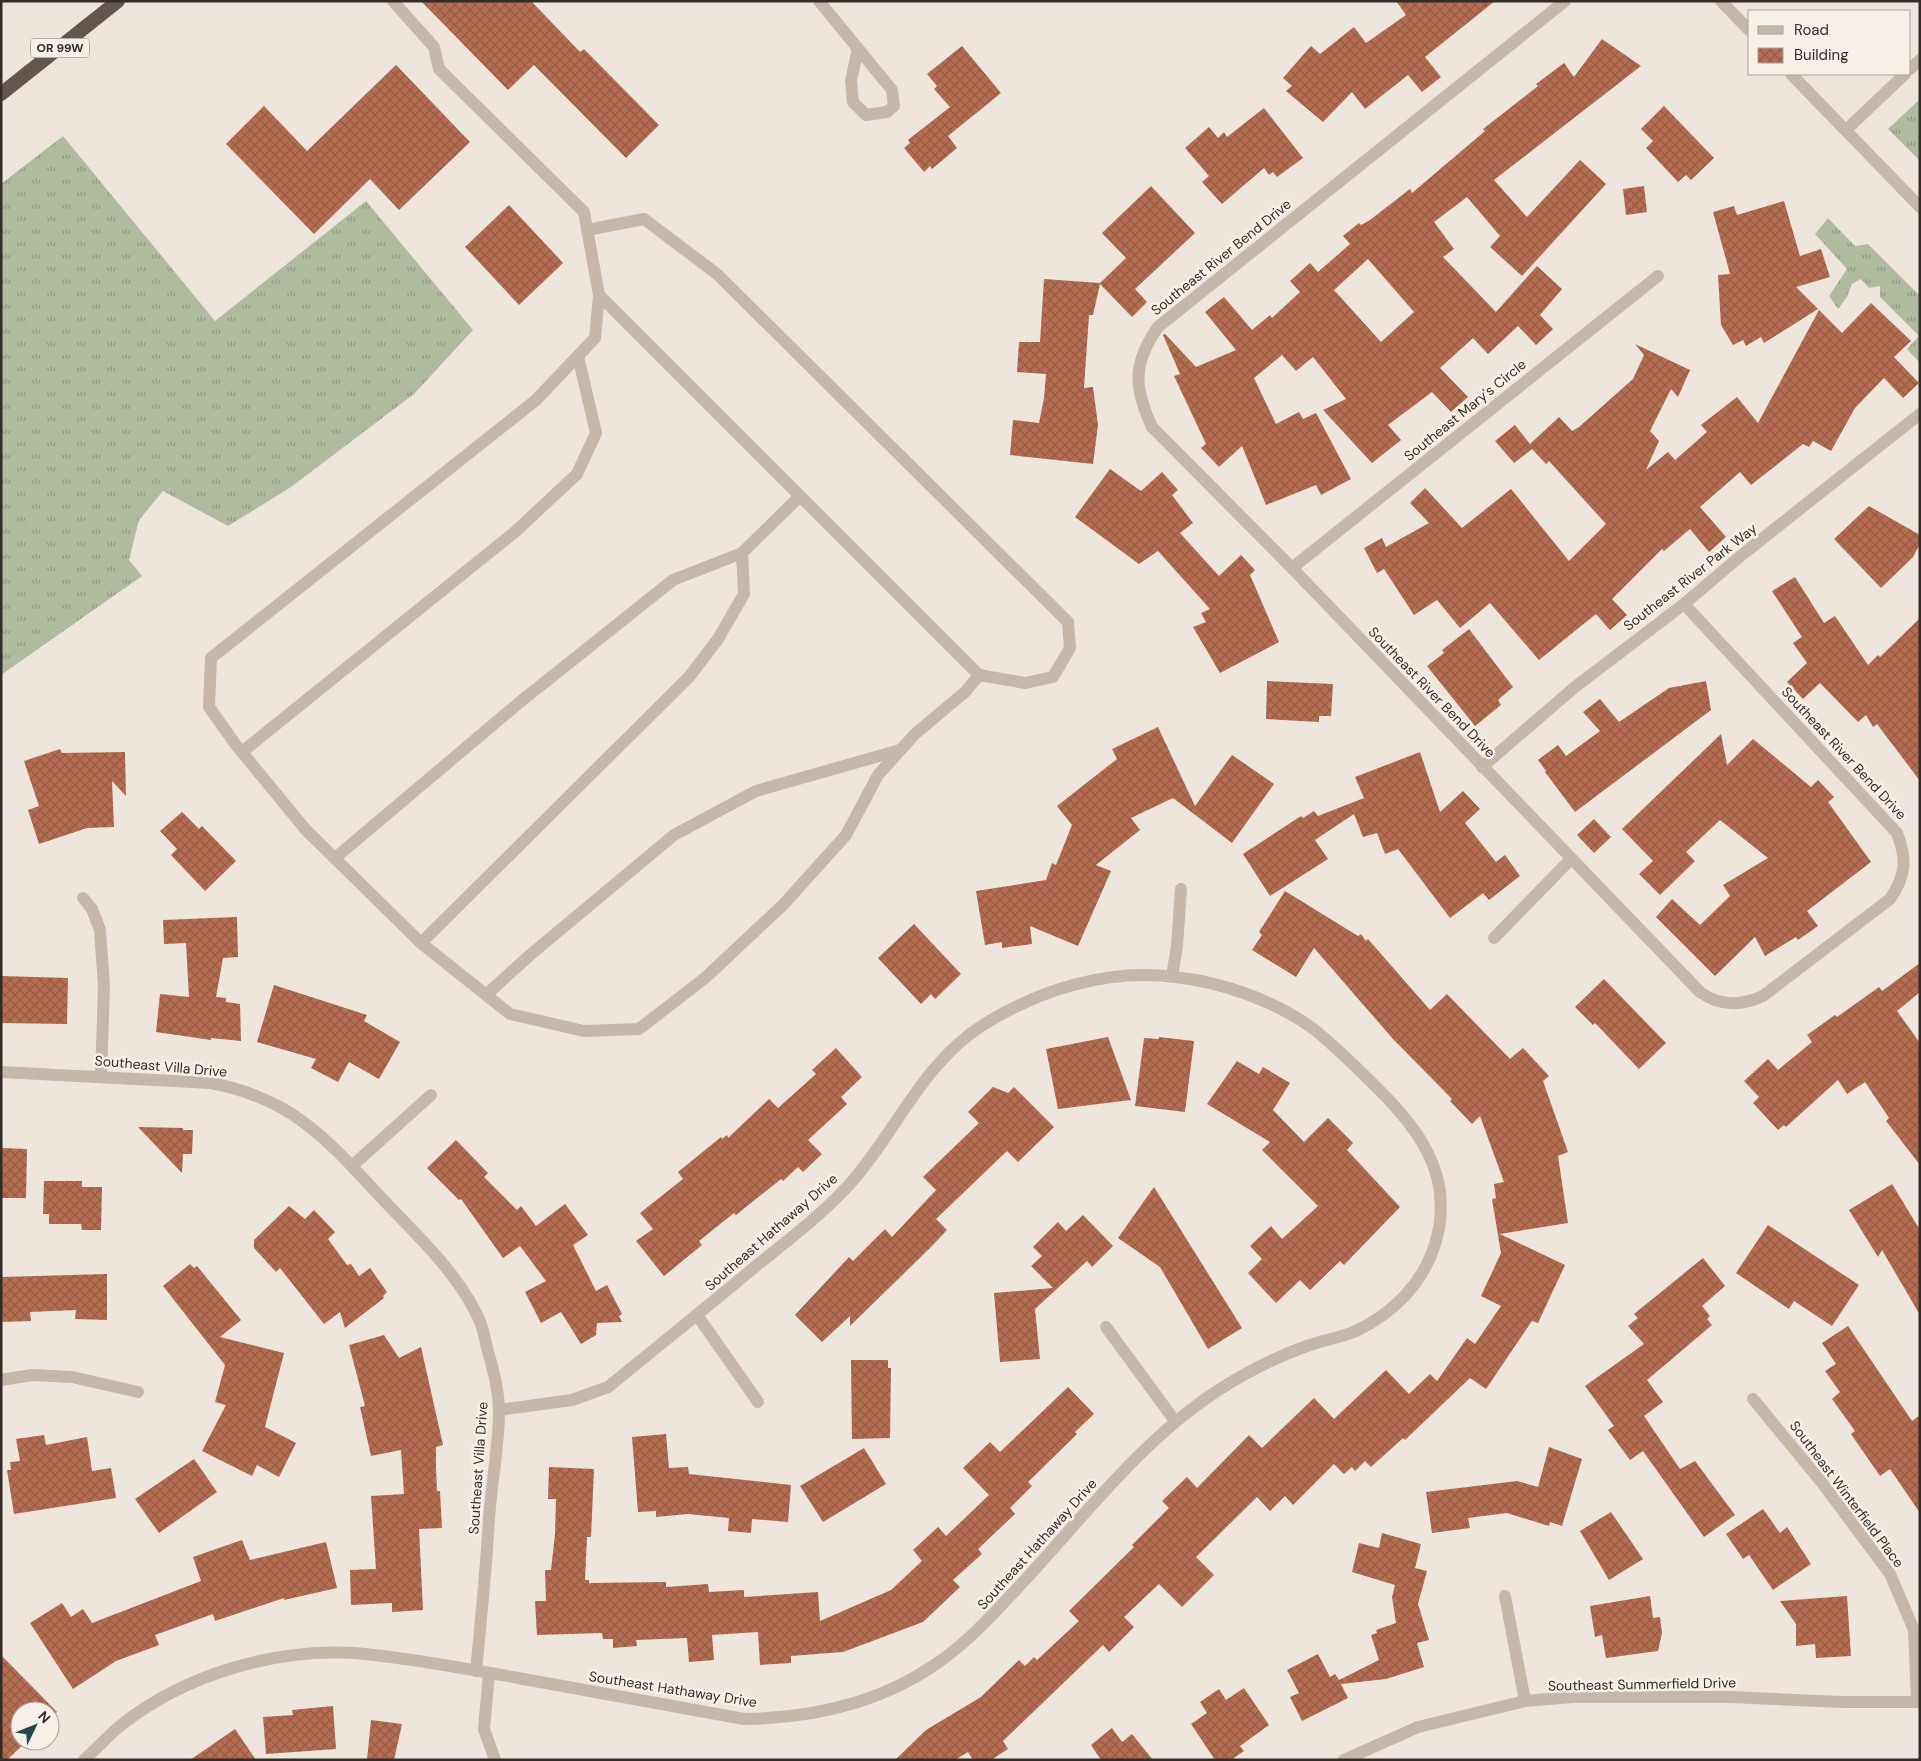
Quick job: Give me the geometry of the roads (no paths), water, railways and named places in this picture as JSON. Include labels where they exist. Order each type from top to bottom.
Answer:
[{"type":"highway","name":"OR 99W","points":[[1,94],[118,1]]},
{"type":"street","points":[[393,1],[434,47],[439,69],[584,212],[599,295],[594,338],[536,400],[211,658],[209,708],[242,752],[306,830],[420,943],[510,1014],[584,1031],[640,1029],[705,978],[783,905],[846,835],[878,774],[915,734],[965,692],[979,675]]},
{"type":"street","points":[[819,1],[858,48],[892,90],[894,106],[887,112],[866,116],[852,102],[851,81],[858,48]]},
{"type":"street","name":"Southeast River Bend Drive","points":[[1565,1],[1158,327],[1147,342],[1141,359],[1138,386],[1141,403],[1152,427],[1292,568],[1700,992],[1707,997],[1728,1004],[1749,1002],[1763,996],[1890,900],[1898,887],[1903,873],[1904,851],[1897,832],[1684,604]]},
{"type":"street","points":[[1721,1],[1748,29]]},
{"type":"street","points":[[1792,75],[1920,207]]},
{"type":"street","points":[[1846,130],[1904,75]]},
{"type":"street","points":[[588,230],[644,219],[717,274],[1068,622],[1070,648],[1053,677],[1025,683],[979,675],[599,295]]},
{"type":"street","name":"Southeast Mary's Circle","points":[[1292,568],[1658,276]]},
{"type":"street","points":[[242,752],[516,531],[577,474],[596,433],[578,356]]},
{"type":"street","name":"Southeast River Park Way","points":[[1482,767],[1582,682],[1684,604],[1743,554],[1920,414]]},
{"type":"street","points":[[335,858],[520,702],[673,580],[742,553],[800,496]]},
{"type":"street","points":[[420,943],[689,677],[718,639],[744,594],[742,553]]},
{"type":"street","points":[[486,995],[530,955],[674,836],[756,791],[900,750]]},
{"type":"street","points":[[1494,938],[1572,859]]},
{"type":"street","points":[[1172,976],[1178,946],[1181,889]]},
{"type":"street","points":[[83,898],[92,909],[100,930],[104,986],[101,1076]]},
{"type":"street","name":"Southeast Hathaway Drive","points":[[84,1760],[120,1726],[186,1685],[227,1670],[277,1659],[320,1653],[364,1654],[490,1673],[744,1719],[779,1718],[814,1713],[860,1701],[907,1682],[937,1664],[975,1633],[1111,1485],[1176,1421],[1219,1389],[1266,1363],[1309,1345],[1353,1332],[1384,1315],[1410,1291],[1423,1272],[1434,1249],[1439,1227],[1440,1193],[1433,1160],[1423,1140],[1397,1106],[1314,1030],[1258,999],[1209,983],[1172,976],[1104,978],[1056,990],[1024,1002],[980,1027],[953,1048],[936,1066],[879,1148],[846,1189],[789,1239],[608,1387],[572,1400],[499,1410]]},
{"type":"street","name":"Southeast Villa Drive","points":[[1,1072],[211,1083],[236,1088],[262,1097],[286,1109],[308,1125],[352,1166],[448,1269],[480,1320],[494,1373],[499,1410],[489,1520],[487,1566],[476,1671]]},
{"type":"street","points":[[352,1166],[431,1095]]},
{"type":"street","points":[[697,1315],[758,1402]]},
{"type":"street","points":[[1106,1327],[1176,1421]]},
{"type":"street","points":[[1,1380],[32,1375],[72,1376],[138,1392]]},
{"type":"street","name":"Southeast Winterfield Place","points":[[1753,1399],[1817,1476],[1890,1574],[1914,1630],[1918,1702]]},
{"type":"street","points":[[1505,1596],[1525,1701]]},
{"type":"street","points":[[490,1673],[484,1729],[495,1760]]},
{"type":"street","name":"Southeast Summerfield Drive","points":[[1344,1760],[1418,1728],[1525,1701],[1572,1697],[1730,1697],[1842,1702],[1918,1702]]}]
